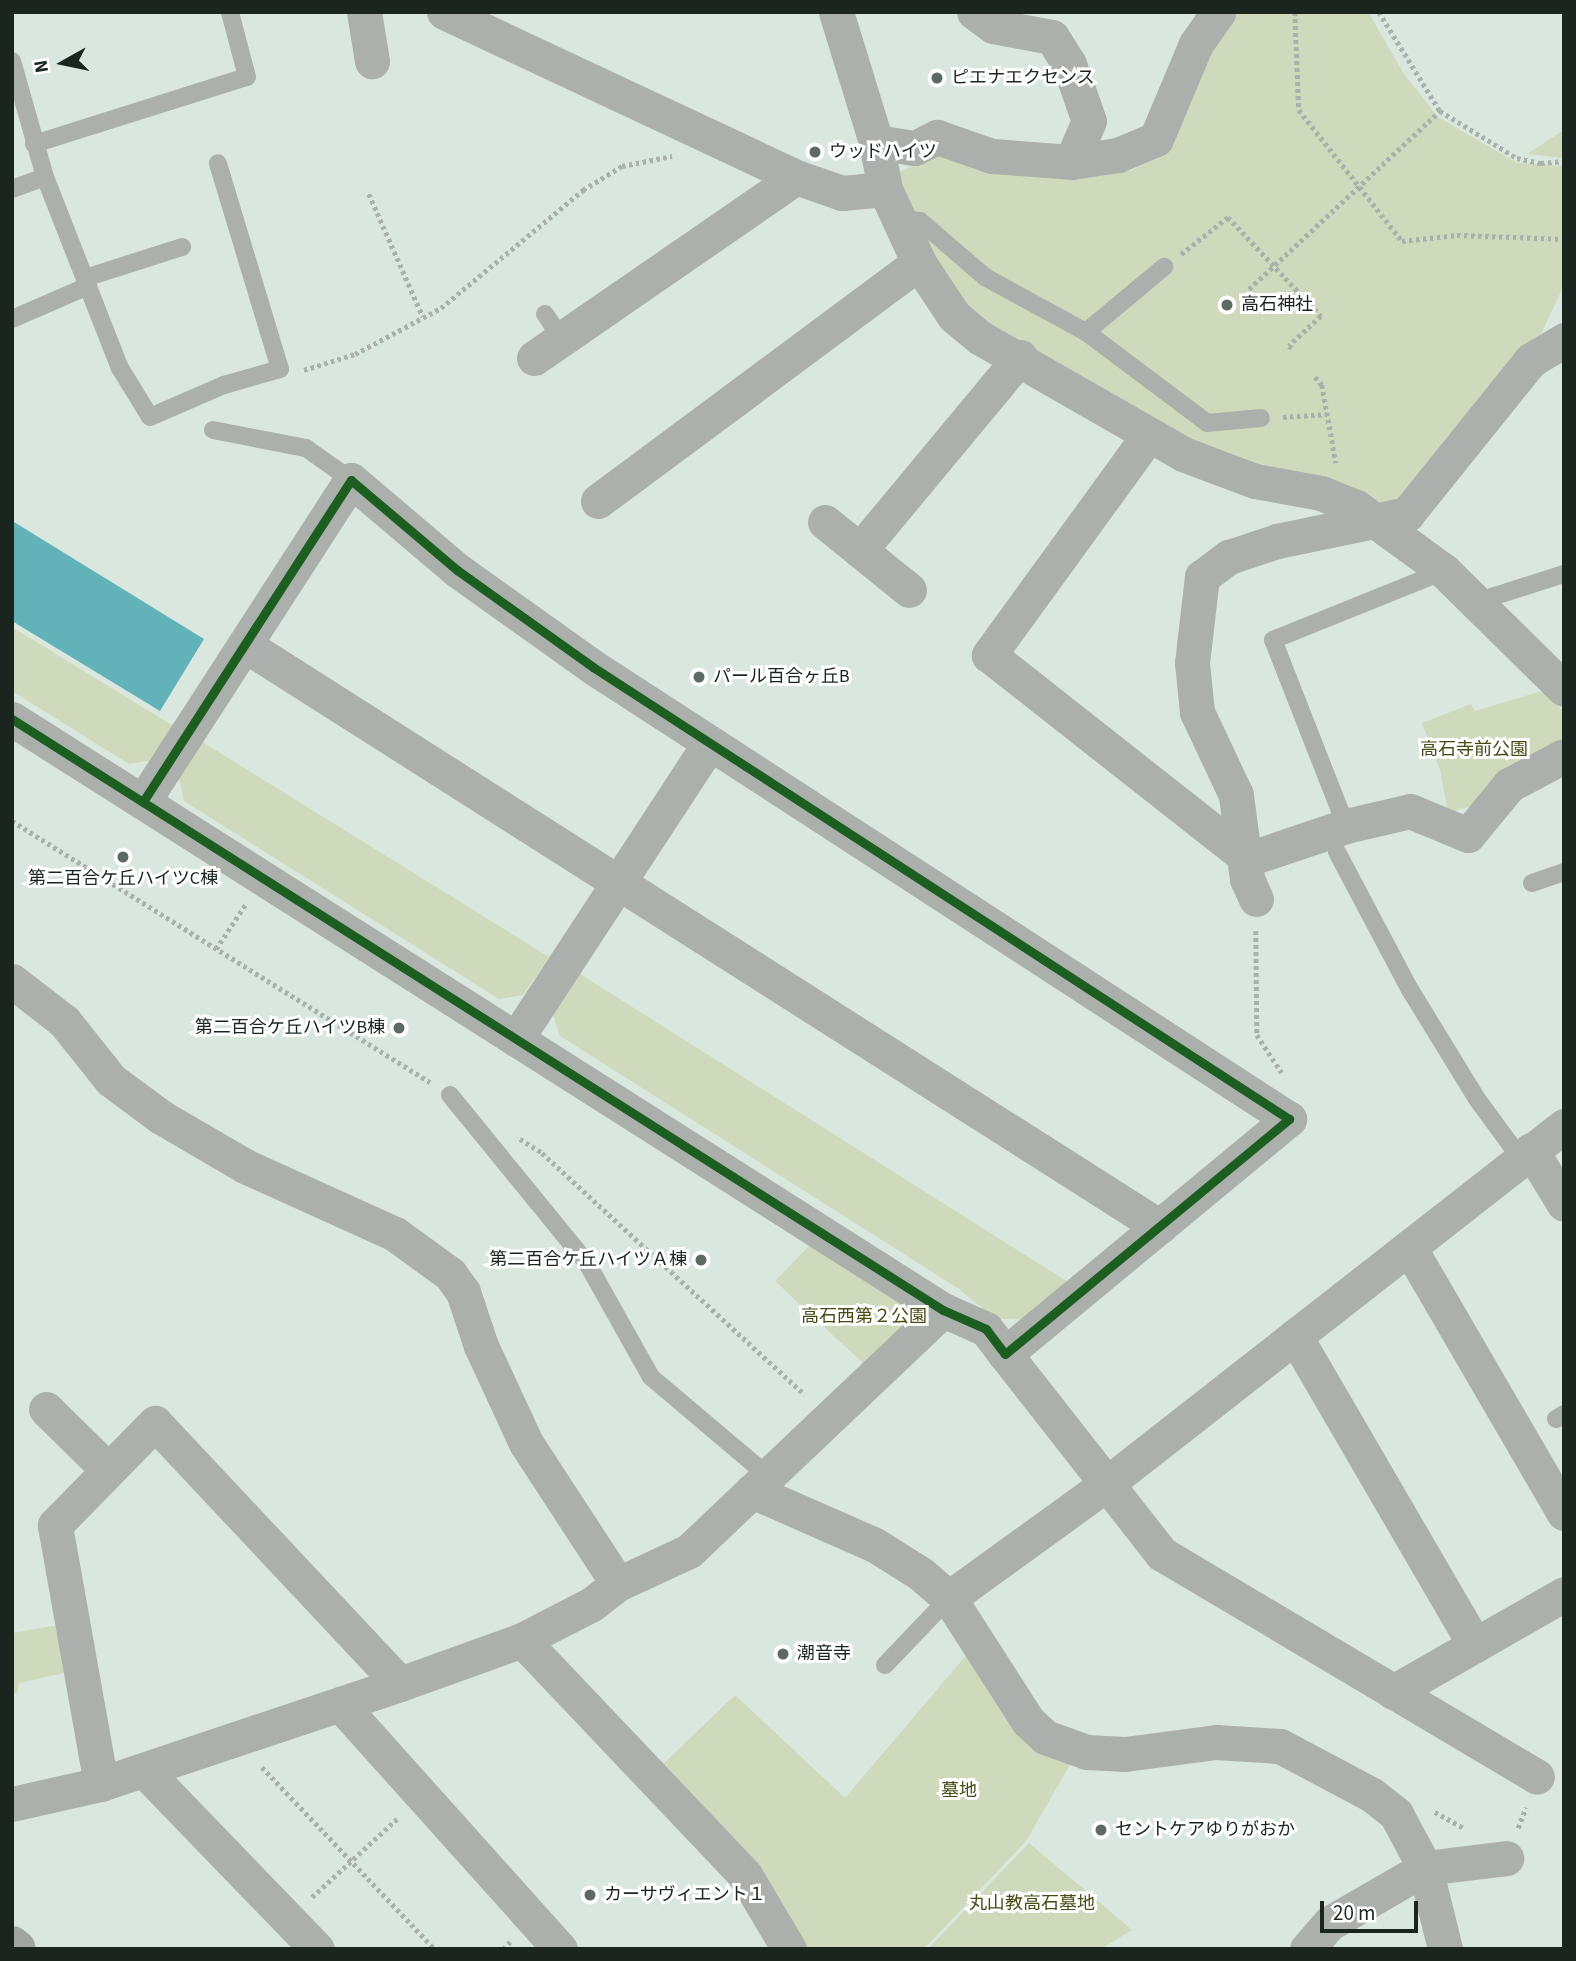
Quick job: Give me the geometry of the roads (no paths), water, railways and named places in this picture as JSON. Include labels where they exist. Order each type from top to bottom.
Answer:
[{"type":"street","points":[[364,12],[372,61]]},
{"type":"street","points":[[444,12],[796,177],[842,193],[892,204]]},
{"type":"street","points":[[974,12],[993,26],[1052,37],[1069,64],[1089,121],[1071,162]]},
{"type":"street","points":[[876,142],[915,148],[937,137],[992,156],[1071,162],[1118,155],[1156,139],[1196,44],[1218,12]]},
{"type":"street","points":[[831,16],[876,142],[892,204],[919,263],[954,316],[979,337],[1020,357],[1148,436],[1255,481],[1342,499],[1376,519],[1444,571],[1564,689]]},
{"type":"street","points":[[547,337],[796,177]]},
{"type":"street","points":[[598,501],[919,263]]},
{"type":"street","points":[[1256,899],[1247,879],[1248,859],[1236,795],[1197,712],[1192,663],[1202,577],[1229,557],[1276,541],[1407,514],[1531,360],[1564,340]]},
{"type":"street","points":[[860,550],[1020,357]]},
{"type":"street","points":[[1148,436],[989,656],[1248,859]]},
{"type":"street","points":[[143,802],[351,480],[457,570],[709,744],[1289,1119],[1005,1354]]},
{"type":"street","points":[[825,522],[909,590]]},
{"type":"street","points":[[245,645],[1160,1227]]},
{"type":"street","points":[[12,719],[943,1310],[986,1328],[1105,1485],[1162,1554],[1537,1777]]},
{"type":"street","points":[[516,1039],[709,744]]},
{"type":"street","points":[[1248,859],[1341,839],[1410,811],[1468,835],[1509,785],[1564,756]]},
{"type":"street","points":[[12,981],[64,1021],[111,1080],[161,1117],[245,1166],[395,1234],[450,1274],[463,1292],[481,1346],[526,1443],[618,1584]]},
{"type":"street","points":[[949,1598],[1105,1485],[1564,1126]]},
{"type":"street","points":[[1526,1155],[1564,1204]]},
{"type":"street","points":[[1409,1247],[1564,1513]]},
{"type":"street","points":[[12,1804],[101,1784],[400,1684],[522,1640],[592,1604],[618,1584],[689,1550],[943,1310]]},
{"type":"street","points":[[1295,1336],[1475,1645]]},
{"type":"street","points":[[46,1409],[108,1470]]},
{"type":"street","points":[[101,1784],[55,1525],[155,1423],[400,1684]]},
{"type":"street","points":[[760,1483],[875,1545],[949,1598],[1027,1721],[1045,1737],[1087,1752],[1125,1754],[1216,1742],[1280,1746],[1371,1795],[1396,1814],[1425,1868],[1445,1949]]},
{"type":"street","points":[[1394,1692],[1564,1594]]},
{"type":"street","points":[[522,1640],[745,1875],[789,1949]]},
{"type":"street","points":[[340,1704],[560,1949]]},
{"type":"street","points":[[144,1770],[317,1949]]},
{"type":"street","points":[[1307,1949],[1330,1923],[1425,1868],[1506,1858]]},
{"type":"street","points":[[12,1945],[17,1949]]},
{"type":"lane","points":[[34,144],[247,77],[230,12]]},
{"type":"lane","points":[[12,61],[45,177],[120,368],[150,417],[224,385],[280,369],[218,163]]},
{"type":"lane","points":[[12,189],[45,177]]},
{"type":"lane","points":[[892,204],[920,221],[985,277],[1086,332],[1207,423],[1262,418]]},
{"type":"lane","points":[[12,318],[86,282],[182,247]]},
{"type":"lane","points":[[1086,332],[1164,267]]},
{"type":"lane","points":[[213,430],[306,448],[351,480]]},
{"type":"lane","points":[[1444,571],[1273,640],[1341,839],[1409,988],[1477,1099],[1526,1155]]},
{"type":"lane","points":[[1476,602],[1564,574]]},
{"type":"lane","points":[[1532,883],[1564,872]]},
{"type":"lane","points":[[450,1095],[587,1263],[651,1377],[760,1483]]},
{"type":"lane","points":[[885,1665],[949,1598]]},
{"type":"water","points":[[14,522],[204,639],[160,711],[12,621]]},
{"type":"place","name":"ピエナエクセンス","points":[[937,78]]},
{"type":"place","name":"ウッドハイツ","points":[[815,152]]},
{"type":"place","name":"高石神社","points":[[1227,305]]},
{"type":"place","name":"パール百合ヶ丘B","points":[[699,677]]},
{"type":"place","name":"第二百合ケ丘ハイツC棟","points":[[123,857]]},
{"type":"place","name":"第二百合ケ丘ハイツB棟","points":[[399,1028]]},
{"type":"place","name":"第二百合ケ丘ハイツＡ棟","points":[[701,1260]]},
{"type":"place","name":"潮音寺","points":[[783,1654]]},
{"type":"place","name":"セントケアゆりがおか","points":[[1101,1830]]},
{"type":"place","name":"カーサヴィエント１","points":[[590,1895]]},
{"type":"park label","name":"高石寺前公園","points":[[1474,750]]},
{"type":"park label","name":"高石西第２公園","points":[[864,1317]]},
{"type":"park label","name":"墓地","points":[[959,1791]]},
{"type":"park label","name":"丸山教高石墓地","points":[[1032,1904]]}]
